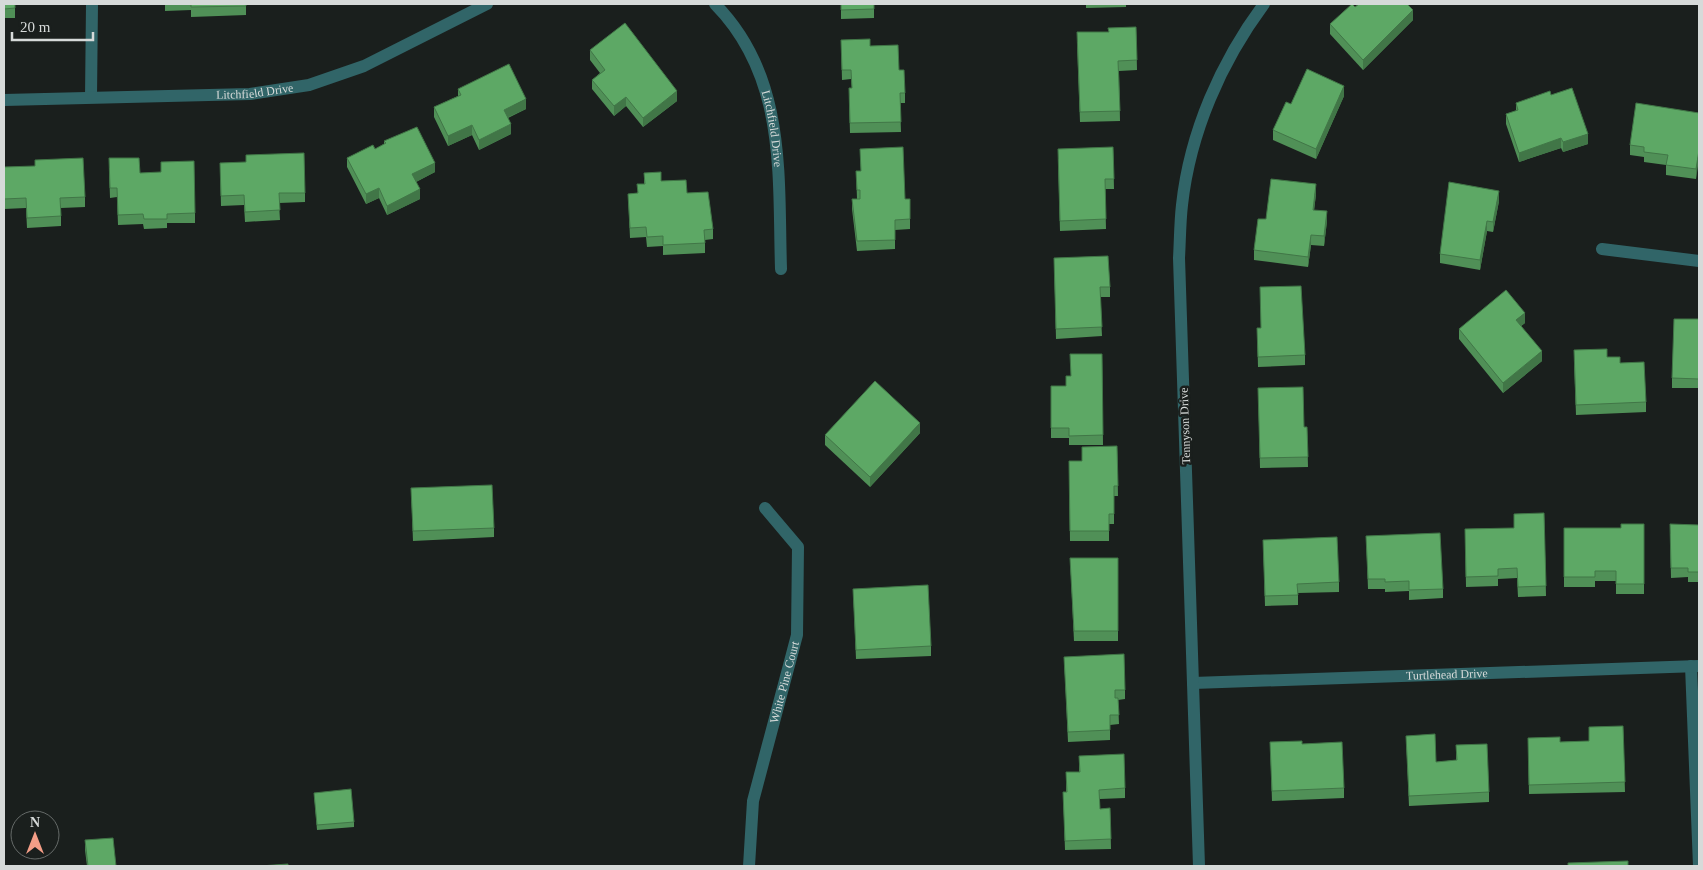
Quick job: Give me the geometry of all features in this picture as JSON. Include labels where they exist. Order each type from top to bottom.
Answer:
[{"type":"street","points":[[91,97],[92,4]]},
{"type":"street","name":"Litchfield Drive","points":[[4,100],[250,94],[309,85],[364,66],[487,4]]},
{"type":"street","name":"Litchfield Drive","points":[[715,4],[729,18],[747,44],[762,74],[770,99],[776,141],[781,269]]},
{"type":"street","name":"Tennyson Drive","points":[[1199,866],[1179,258],[1182,204],[1194,142],[1211,93],[1230,57],[1264,4]]},
{"type":"street","points":[[1602,250],[1699,261]]},
{"type":"street","name":"White Pine Court","points":[[749,866],[753,801],[797,635],[798,547],[765,508]]},
{"type":"street","points":[[1695,666],[1699,866]]},
{"type":"street","name":"Turtlehead Drive","points":[[1193,683],[1695,666]]},
{"type":"building","points":[[4,4],[15,4],[15,8],[4,9]]},
{"type":"building","points":[[191,4],[246,4],[246,6],[191,7]]},
{"type":"building","points":[[841,4],[874,4],[874,9],[841,10]]},
{"type":"building","points":[[1352,4],[1355,7],[1359,4],[1407,4],[1413,10],[1363,60],[1330,24]]},
{"type":"building","points":[[625,23],[677,91],[643,118],[626,97],[614,106],[592,80],[605,70],[590,50]]},
{"type":"building","points":[[1136,27],[1137,60],[1118,61],[1120,111],[1080,112],[1077,32],[1109,32],[1108,28]]},
{"type":"building","points":[[870,39],[870,46],[898,45],[899,70],[904,70],[905,93],[900,93],[901,122],[850,123],[849,88],[852,88],[851,70],[842,70],[841,40]]},
{"type":"building","points":[[509,64],[526,99],[504,110],[511,124],[479,140],[472,125],[448,136],[434,107],[461,95],[458,89]]},
{"type":"building","points":[[1307,69],[1344,86],[1316,149],[1273,130],[1286,102],[1291,104]]},
{"type":"building","points":[[1572,88],[1588,134],[1563,142],[1561,138],[1519,153],[1506,114],[1518,110],[1516,103],[1550,91],[1551,95]]},
{"type":"building","points":[[1636,103],[1699,113],[1699,150],[1696,169],[1666,165],[1668,155],[1644,152],[1644,147],[1630,145]]},
{"type":"building","points":[[417,127],[435,163],[412,174],[420,189],[387,206],[379,188],[366,194],[347,158],[373,145],[375,149],[386,143],[384,141]]},
{"type":"building","points":[[903,147],[905,199],[910,199],[910,219],[895,220],[895,240],[857,241],[852,199],[860,199],[860,190],[857,190],[856,171],[861,171],[860,149]]},
{"type":"building","points":[[1113,147],[1114,179],[1105,179],[1106,219],[1060,221],[1058,149]]},
{"type":"building","points":[[304,153],[305,193],[279,193],[280,210],[245,212],[244,195],[221,196],[220,163],[246,162],[246,155]]},
{"type":"building","points":[[83,158],[85,197],[60,198],[61,216],[27,218],[26,198],[4,199],[4,167],[35,166],[35,160]]},
{"type":"building","points":[[109,158],[139,158],[140,173],[161,172],[161,162],[194,161],[195,213],[167,214],[167,219],[144,219],[143,214],[118,215],[117,188],[110,188]]},
{"type":"building","points":[[661,172],[661,181],[686,180],[687,193],[708,192],[713,229],[704,230],[705,243],[663,245],[663,236],[647,237],[646,227],[630,228],[628,194],[638,193],[637,184],[645,184],[644,173]]},
{"type":"building","points":[[1271,179],[1316,184],[1313,210],[1327,211],[1324,236],[1311,235],[1308,257],[1254,250],[1258,219],[1266,219]]},
{"type":"building","points":[[1449,182],[1499,191],[1493,222],[1487,221],[1480,260],[1440,254]]},
{"type":"building","points":[[1108,256],[1110,287],[1100,287],[1102,327],[1056,329],[1054,258]]},
{"type":"building","points":[[1301,286],[1305,355],[1258,357],[1257,328],[1261,328],[1260,287]]},
{"type":"building","points":[[1506,290],[1525,313],[1516,320],[1542,351],[1503,383],[1459,329]]},
{"type":"building","points":[[1674,319],[1699,319],[1699,379],[1672,378]]},
{"type":"building","points":[[1607,349],[1607,357],[1620,357],[1620,363],[1644,362],[1646,402],[1576,405],[1574,350]]},
{"type":"building","points":[[1070,354],[1102,354],[1103,435],[1069,436],[1069,428],[1051,428],[1051,386],[1066,386],[1066,376],[1071,376]]},
{"type":"building","points":[[875,381],[920,423],[870,477],[825,435]]},
{"type":"building","points":[[1303,387],[1304,427],[1307,427],[1308,457],[1260,458],[1258,388]]},
{"type":"building","points":[[1117,446],[1118,486],[1114,486],[1114,514],[1109,514],[1109,531],[1070,531],[1069,461],[1082,461],[1082,447]]},
{"type":"building","points":[[492,485],[494,528],[413,531],[411,488]]},
{"type":"building","points":[[1544,513],[1546,586],[1518,587],[1517,568],[1498,569],[1498,576],[1466,577],[1465,529],[1514,528],[1514,514]]},
{"type":"building","points":[[1621,524],[1644,524],[1644,584],[1616,584],[1616,571],[1595,571],[1595,577],[1564,577],[1564,528],[1621,528]]},
{"type":"building","points":[[1670,524],[1699,525],[1699,572],[1688,572],[1688,568],[1671,568]]},
{"type":"building","points":[[1440,533],[1443,589],[1409,590],[1409,581],[1385,582],[1385,579],[1368,579],[1366,536]]},
{"type":"building","points":[[1337,537],[1339,582],[1297,584],[1298,595],[1265,596],[1263,540]]},
{"type":"building","points":[[1070,558],[1118,558],[1118,631],[1074,631]]},
{"type":"building","points":[[928,585],[931,646],[856,650],[853,589]]},
{"type":"building","points":[[1124,654],[1125,690],[1115,690],[1115,698],[1118,698],[1119,715],[1110,715],[1110,730],[1068,732],[1064,657]]},
{"type":"building","points":[[1623,726],[1625,782],[1529,785],[1528,738],[1560,737],[1560,742],[1589,741],[1589,727]]},
{"type":"building","points":[[1435,734],[1436,762],[1457,760],[1456,745],[1487,744],[1489,792],[1409,796],[1406,736]]},
{"type":"building","points":[[1302,741],[1302,744],[1342,742],[1344,788],[1272,791],[1270,742]]},
{"type":"building","points":[[1124,754],[1125,788],[1099,790],[1100,809],[1110,808],[1111,839],[1065,841],[1063,792],[1067,792],[1066,772],[1080,772],[1079,756]]},
{"type":"building","points":[[351,789],[354,822],[317,825],[314,793]]},
{"type":"building","points":[[113,838],[116,866],[88,866],[85,840]]},
{"type":"building","points":[[1628,861],[1628,866],[1568,866],[1568,863]]},
{"type":"building","points":[[288,864],[288,866],[260,866]]}]
